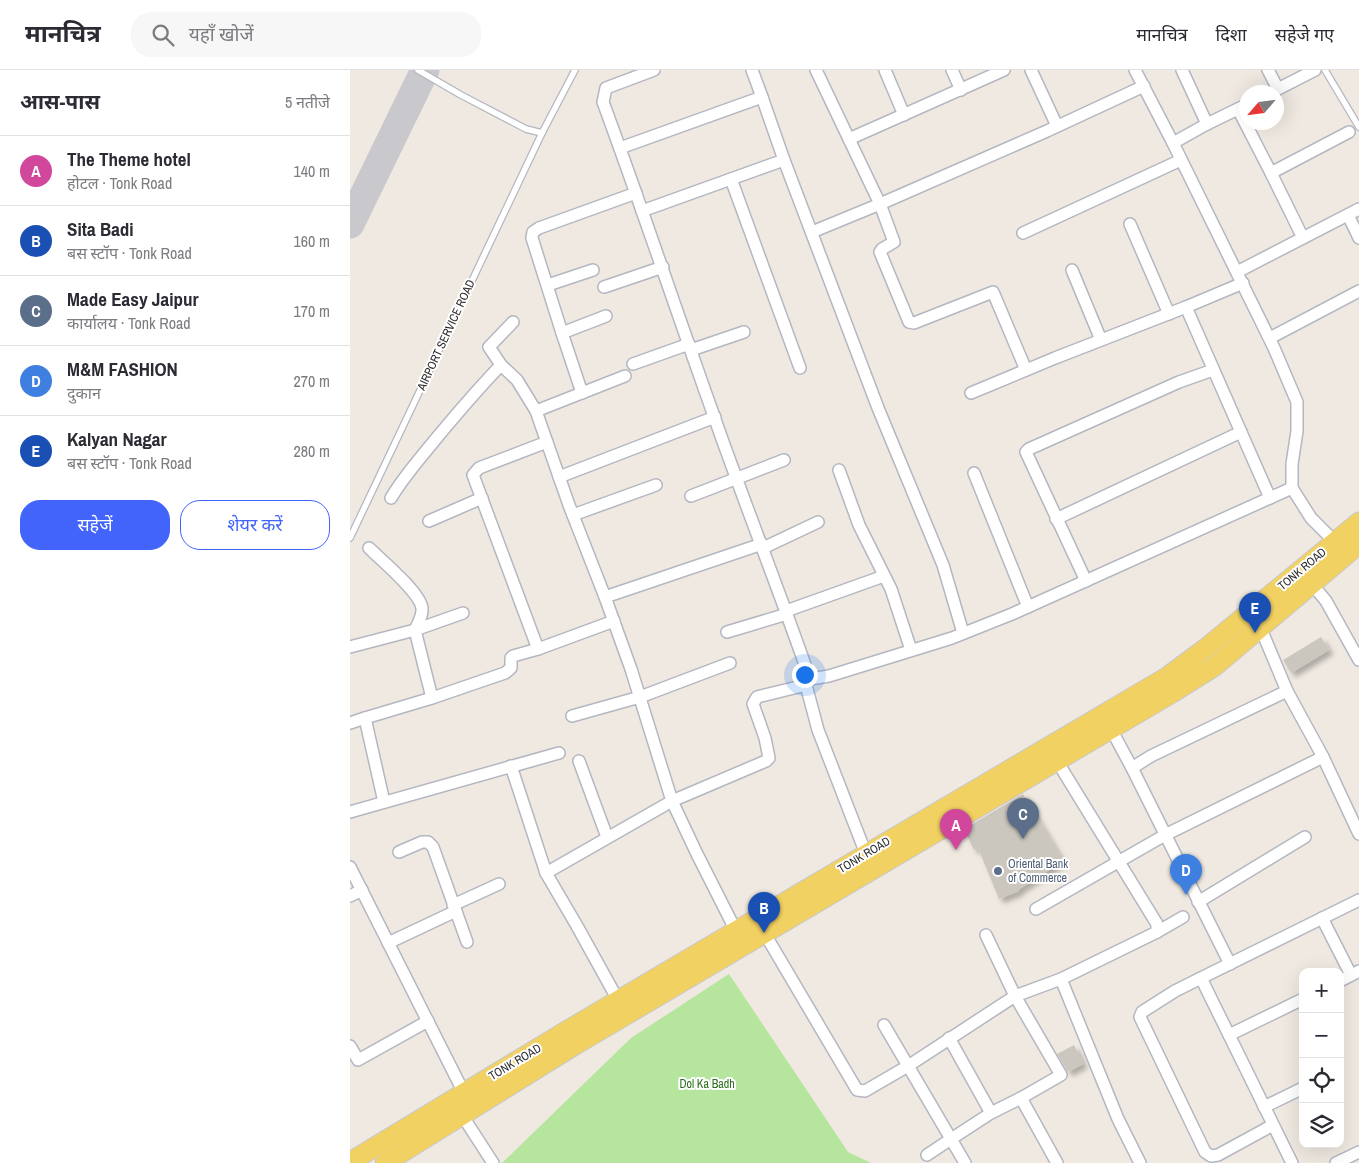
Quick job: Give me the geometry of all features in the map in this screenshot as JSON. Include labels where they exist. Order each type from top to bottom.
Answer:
[{"type":"main road","name":"TONK ROAD","points":[[386,1163],[760,926],[866,854],[1167,677],[1206,648],[1359,522]]},
{"type":"main road","name":"TONK ROAD","points":[[350,1162],[736,930],[760,926],[1057,761],[1215,666],[1359,544]]},
{"type":"street","points":[[654,70],[606,88],[603,102],[663,267],[714,417],[787,612],[808,682],[818,730],[866,854]]},
{"type":"street","points":[[752,70],[878,408],[943,565],[963,633]]},
{"type":"street","points":[[816,70],[880,204],[894,242],[880,252],[909,322],[914,323],[993,292],[1026,370]]},
{"type":"street","points":[[885,70],[904,115]]},
{"type":"street","points":[[952,70],[961,90]]},
{"type":"street","points":[[849,139],[1004,70]]},
{"type":"street","points":[[1031,70],[1057,126]]},
{"type":"street","points":[[1135,70],[1270,338],[1297,402],[1297,431],[1292,464],[1292,488],[1311,518],[1335,542]]},
{"type":"street","points":[[1182,70],[1207,124]]},
{"type":"street","points":[[1268,70],[1273,85]]},
{"type":"street","points":[[1284,86],[1315,70]]},
{"type":"street","points":[[812,232],[880,204],[1144,86]]},
{"type":"street","points":[[620,148],[762,96]]},
{"type":"street","points":[[1173,143],[1239,108]]},
{"type":"street","points":[[1271,172],[1354,129]]},
{"type":"street","points":[[1252,130],[1303,238]]},
{"type":"street","points":[[642,211],[784,160]]},
{"type":"street","points":[[1023,233],[1181,160]]},
{"type":"street","points":[[731,179],[800,368]]},
{"type":"street","points":[[582,393],[532,238],[533,232],[539,228],[636,193]]},
{"type":"street","points":[[1237,272],[1359,209]]},
{"type":"street","points":[[1348,215],[1359,238]]},
{"type":"street","points":[[1130,224],[1169,314]]},
{"type":"street","points":[[604,287],[663,267]]},
{"type":"street","points":[[548,285],[593,270]]},
{"type":"street","points":[[1072,270],[1100,340]]},
{"type":"street","points":[[971,393],[1243,284]]},
{"type":"street","points":[[1270,338],[1359,292]]},
{"type":"street","points":[[1186,307],[1270,498]]},
{"type":"street","points":[[562,333],[606,316]]},
{"type":"street","points":[[513,322],[489,347],[501,365],[518,380],[536,411],[573,515],[614,621],[640,696],[672,801],[736,930]]},
{"type":"street","points":[[633,364],[744,332]]},
{"type":"street","points":[[391,498],[400,481],[458,411],[501,365]]},
{"type":"street","points":[[1086,582],[1026,452],[1179,382],[1213,370]]},
{"type":"street","points":[[536,411],[625,376]]},
{"type":"street","points":[[559,477],[714,417]]},
{"type":"street","points":[[1056,519],[1241,432]]},
{"type":"street","points":[[538,649],[473,475],[479,468],[547,442]]},
{"type":"street","points":[[691,496],[784,460]]},
{"type":"street","points":[[839,470],[859,525],[891,589],[911,650]]},
{"type":"street","points":[[974,473],[1028,607]]},
{"type":"street","points":[[573,515],[656,485]]},
{"type":"street","points":[[546,873],[672,801],[766,761],[769,758],[753,704],[757,697],[963,633],[1086,582],[1292,488]]},
{"type":"street","points":[[429,521],[482,498]]},
{"type":"street","points":[[605,597],[762,546],[818,522]]},
{"type":"street","points":[[369,548],[418,596],[422,608],[415,630],[432,698]]},
{"type":"street","points":[[728,632],[884,576]]},
{"type":"street","points":[[1312,584],[1326,601],[1359,660]]},
{"type":"street","points":[[350,647],[415,630],[463,613]]},
{"type":"street","points":[[350,723],[505,673],[511,668],[511,658],[513,656],[538,649],[614,621]]},
{"type":"street","points":[[1260,628],[1288,691],[1323,757],[1359,834]]},
{"type":"street","points":[[572,716],[640,696],[730,663]]},
{"type":"street","points":[[1132,768],[1151,756],[1288,691]]},
{"type":"street","points":[[365,718],[384,802]]},
{"type":"street","points":[[1111,729],[1230,964]]},
{"type":"street","points":[[350,812],[560,753]]},
{"type":"street","points":[[1036,909],[1165,835],[1323,757]]},
{"type":"street","points":[[579,761],[607,837]]},
{"type":"street","points":[[1057,761],[1157,924],[1158,932]]},
{"type":"street","points":[[511,766],[546,873],[578,926],[618,1000]]},
{"type":"street","points":[[1198,902],[1305,837]]},
{"type":"street","points":[[399,852],[422,842],[428,842],[433,847],[466,942]]},
{"type":"street","points":[[350,868],[464,1093]]},
{"type":"street","points":[[388,943],[499,884]]},
{"type":"street","points":[[350,896],[362,890]]},
{"type":"street","points":[[1273,1125],[1218,1155],[1211,1156],[1205,1152],[1140,1017],[1142,1012],[1175,991],[1359,900]]},
{"type":"street","points":[[760,926],[857,1090],[865,1091],[908,1066],[1015,996],[1061,979],[1158,932],[1183,917]]},
{"type":"street","points":[[1322,918],[1355,973]]},
{"type":"street","points":[[927,1155],[991,1114],[1061,1075],[1050,1053],[1015,996],[986,935]]},
{"type":"street","points":[[1201,978],[1292,1163]]},
{"type":"street","points":[[1061,979],[1118,1119],[1140,1163]]},
{"type":"street","points":[[1229,1036],[1299,1001]]},
{"type":"street","points":[[350,1046],[358,1060],[428,1021]]},
{"type":"street","points":[[884,1024],[965,1163]]},
{"type":"street","points":[[949,1038],[991,1114]]},
{"type":"street","points":[[1264,1107],[1299,1090]]},
{"type":"street","points":[[1022,1098],[1057,1163]]},
{"type":"street","points":[[462,1115],[493,1163]]},
{"type":"street","points":[[1336,1163],[1359,1152]]},
{"type":"lane","points":[[418,70],[526,129],[542,133]]},
{"type":"lane","name":"AIRPORT SERVICE ROAD","points":[[350,538],[542,133],[575,70]]},
{"type":"lane","points":[[1325,70],[1354,129]]},
{"type":"green space","name":"Dol Ka Badh","points":[[729,974],[848,1152],[871,1163],[502,1163],[631,1038]]},
{"type":"building","points":[[1321,637],[1329,650],[1291,673],[1283,660]]},
{"type":"building","points":[[1023,794],[1063,861],[1019,891],[999,899],[978,848],[974,850],[964,829]]},
{"type":"building","points":[[1074,1045],[1083,1064],[1068,1072],[1057,1054]]},
{"type":"taxiway","points":[[350,224],[425,70]]},
{"type":"place","name":"Kalyan Nagar","points":[[1255,633]]},
{"type":"place","name":"Made Easy Jaipur","points":[[1023,839]]},
{"type":"place","name":"The Theme hotel","points":[[956,850]]},
{"type":"place","name":"Oriental Bank of Commerce","points":[[998,871]]},
{"type":"place","name":"M&M FASHION","points":[[1186,895]]},
{"type":"place","name":"Sita Badi","points":[[764,933]]}]
